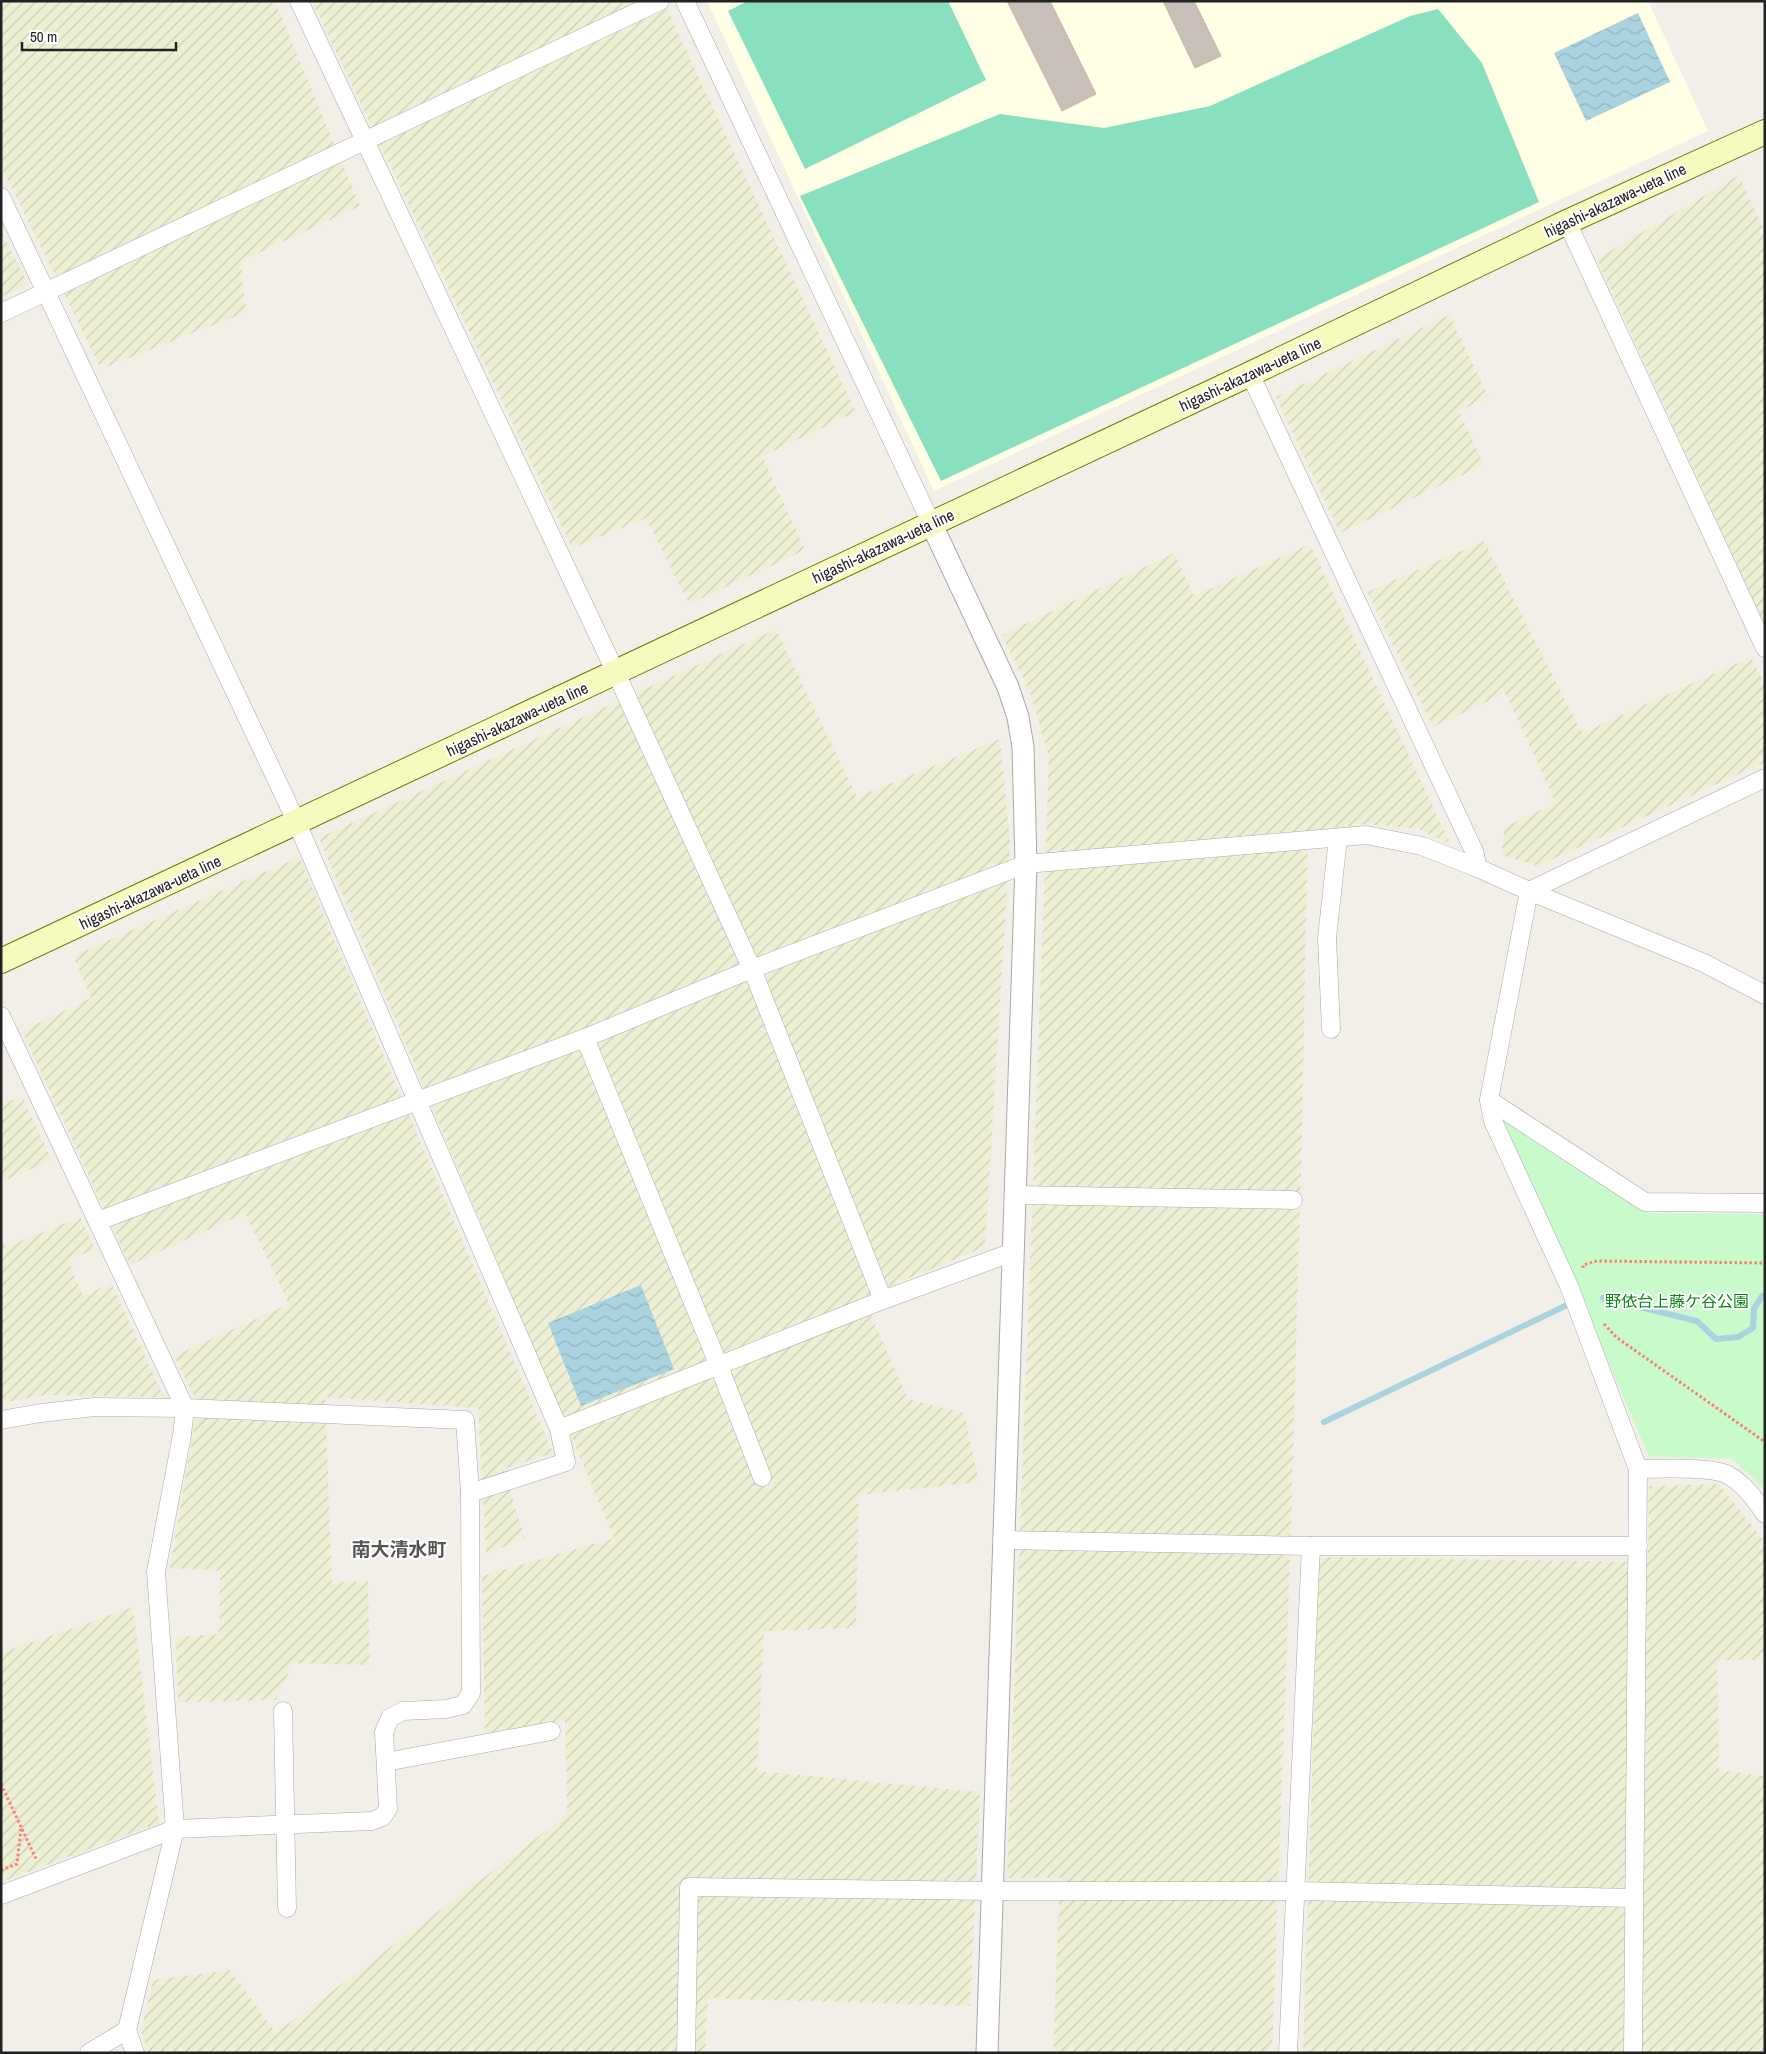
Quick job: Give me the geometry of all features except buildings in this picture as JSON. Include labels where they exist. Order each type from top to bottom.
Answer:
[{"type":"main road","name":"higashi-akazawa-ueta line","points":[[1,961],[1250,374],[1567,222],[1765,132]]},
{"type":"street","points":[[299,1],[616,672],[752,969],[883,1300]]},
{"type":"street","points":[[1,313],[660,1]]},
{"type":"street","points":[[685,1],[1008,687],[1018,717],[1022,747],[1026,864],[986,2053]]},
{"type":"street","points":[[1,197],[297,823],[559,1429],[566,1462],[470,1493]]},
{"type":"street","points":[[1567,222],[1765,648]]},
{"type":"street","points":[[1250,374],[1474,851],[1478,868]]},
{"type":"street","points":[[1529,891],[1765,778]]},
{"type":"street","points":[[98,1221],[585,1038],[752,969],[1026,864],[1366,835],[1422,846],[1478,868],[1704,963],[1765,995]]},
{"type":"street","points":[[1331,1029],[1327,938],[1338,838]]},
{"type":"street","points":[[1529,891],[1489,1100],[1493,1121],[1569,1286],[1638,1469],[1633,2053]]},
{"type":"street","points":[[1,1016],[185,1408],[182,1435],[156,1572],[175,1829],[126,2030],[135,2053]]},
{"type":"street","points":[[585,1038],[719,1366],[762,1477]]},
{"type":"street","points":[[1489,1100],[1645,1202],[1765,1203]]},
{"type":"street","points":[[1015,1195],[1293,1200]]},
{"type":"street","points":[[559,1429],[883,1300],[1013,1252]]},
{"type":"street","points":[[1,1420],[94,1407],[185,1408],[465,1420],[470,1493],[471,1693],[463,1705],[446,1709],[403,1711],[390,1718],[384,1732],[388,1809],[382,1817],[372,1821],[175,1829],[1,1895]]},
{"type":"street","points":[[1638,1469],[1709,1470],[1727,1474],[1755,1498],[1765,1514]]},
{"type":"street","points":[[1002,1540],[1311,1546],[1638,1546]]},
{"type":"street","points":[[1288,2053],[1311,1546]]},
{"type":"street","points":[[283,1711],[287,1908]]},
{"type":"street","points":[[386,1762],[551,1731]]},
{"type":"street","points":[[686,2053],[689,1887],[992,1891],[1295,1891],[1634,1898]]},
{"type":"street","points":[[89,2053],[126,2030]]},
{"type":"path","points":[[1583,1272],[1583,1265],[1597,1261],[1765,1263]]},
{"type":"path","points":[[1600,1319],[1616,1336],[1765,1442]]},
{"type":"path","points":[[1,1784],[45,1878]]},
{"type":"path","points":[[1,1870],[17,1864],[22,1827]]},
{"type":"shaded area","points":[[1,1],[275,1],[360,206],[241,261],[246,312],[101,369],[1,166]]},
{"type":"shaded area","points":[[312,1],[663,1],[856,412],[762,456],[805,550],[689,604],[646,518],[572,548]]},
{"type":"shaded area","points":[[707,1],[1648,1],[1708,131],[934,491]]},
{"type":"shaded area","points":[[1739,175],[1765,233],[1765,626],[1597,259]]},
{"type":"shaded area","points":[[1,231],[28,284],[1,297]]},
{"type":"shaded area","points":[[1449,315],[1489,397],[1459,411],[1484,465],[1340,533],[1276,397]]},
{"type":"shaded area","points":[[1484,541],[1582,733],[1751,657],[1765,685],[1765,762],[1538,866],[1501,855],[1505,827],[1556,803],[1505,693],[1433,727],[1367,592]]},
{"type":"shaded area","points":[[1310,544],[1451,845],[1419,829],[1365,824],[1308,831],[1290,1561],[1272,2053],[1053,2053],[1060,1878],[1007,1878],[1049,757],[1030,692],[1002,635],[1174,553],[1194,596]]},
{"type":"shaded area","points":[[776,629],[857,797],[1000,739],[1010,842],[985,1247],[863,1297],[908,1399],[964,1413],[979,1482],[859,1495],[856,1628],[764,1631],[757,1771],[980,1792],[970,2006],[708,1998],[705,2053],[149,2053],[141,2032],[153,1980],[230,1970],[276,2033],[567,1815],[565,1720],[485,1735],[482,1576],[614,1538],[319,838]]},
{"type":"shaded area","points":[[299,857],[553,1453],[503,1469],[525,1538],[486,1554],[478,1408],[325,1397],[332,1582],[368,1581],[370,1665],[293,1663],[276,1700],[178,1702],[176,1637],[219,1634],[220,1571],[170,1568],[198,1404],[174,1356],[289,1304],[245,1213],[130,1265],[22,1031],[91,998],[73,956]]},
{"type":"shaded area","points":[[22,1096],[52,1160],[1,1182],[1,1105]]},
{"type":"shaded area","points":[[80,1217],[95,1249],[68,1260],[83,1296],[111,1283],[164,1397],[45,1395],[1,1403],[1,1238],[6,1247]]},
{"type":"shaded area","points":[[1719,1484],[1765,1542],[1765,1660],[1717,1660],[1719,1770],[1765,1776],[1765,2053],[1303,2053],[1319,1557],[1648,1562],[1649,1486]]},
{"type":"shaded area","points":[[133,1607],[159,1823],[1,1882],[1,1653]]},
{"type":"green space","points":[[748,1],[948,1],[986,80],[805,169],[728,11]]},
{"type":"green space","points":[[1438,9],[1482,63],[1539,202],[941,481],[800,196],[1000,114],[1104,128],[1210,106],[1410,16]]},
{"type":"green space","name":"野依台上藤ケ谷公園","points":[[1501,1115],[1649,1213],[1765,1214],[1765,1489],[1733,1459],[1649,1456]]},
{"type":"water","points":[[1638,13],[1670,82],[1586,121],[1554,53]]},
{"type":"water","points":[[641,1285],[674,1369],[581,1406],[548,1323]]},
{"type":"waterway","points":[[1603,1298],[1697,1321],[1716,1339],[1738,1337],[1753,1328],[1754,1309],[1762,1296],[1765,1296]]},
{"type":"waterway","points":[[1324,1422],[1565,1306]]},
{"type":"district","name":"南大清水町","points":[[399,1549]]}]
